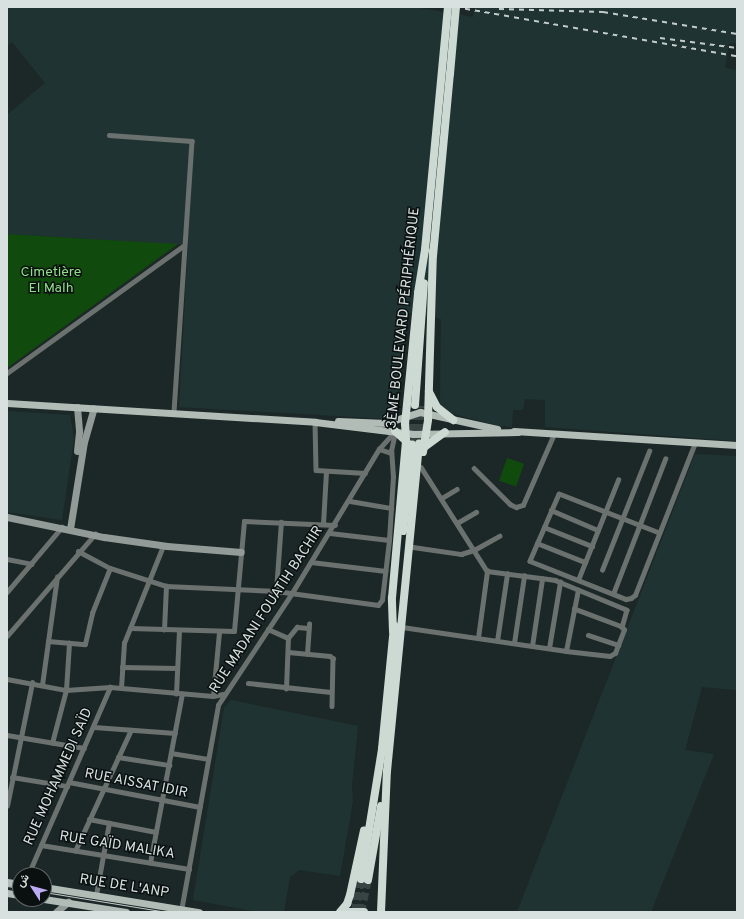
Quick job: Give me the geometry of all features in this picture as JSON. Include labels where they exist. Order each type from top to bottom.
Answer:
[{"type":"highway","name":"3ÈME BOULEVARD PÉRIPHÉRIQUE","points":[[387,771],[364,880],[382,749],[393,631],[393,578],[413,442],[406,415],[414,294],[429,251],[441,73],[448,7]]},
{"type":"highway","points":[[419,405],[429,251],[450,74],[456,7]]},
{"type":"highway","points":[[413,442],[426,433],[428,413],[433,306],[429,251]]},
{"type":"highway","points":[[429,392],[437,407],[453,420]]},
{"type":"highway","points":[[395,431],[413,442],[421,467],[404,602]]},
{"type":"highway","points":[[413,442],[444,432]]},
{"type":"highway","points":[[381,912],[387,771],[404,602],[413,442]]},
{"type":"highway","points":[[364,912],[342,912],[350,895],[382,749]]},
{"type":"main road","points":[[7,403],[315,422],[395,431]]},
{"type":"main road","points":[[315,422],[386,422],[416,412],[428,413],[453,420],[518,432]]},
{"type":"main road","points":[[413,442],[426,433],[518,432],[737,445]]},
{"type":"main road","name":"RUE DE L'ANP","points":[[52,888],[199,912]]},
{"type":"main road","name":"RUE DE L'ANP","points":[[52,900],[126,912]]},
{"type":"street","points":[[109,135],[192,141],[183,246],[174,413]]},
{"type":"street","points":[[7,374],[183,246]]},
{"type":"street","points":[[66,528],[79,440],[77,408]]},
{"type":"street","points":[[7,592],[66,528],[84,442],[94,408]]},
{"type":"street","points":[[315,422],[315,468],[326,472],[365,473]]},
{"type":"street","points":[[78,552],[110,568],[166,586],[276,591],[378,606],[382,600],[389,540],[393,474],[391,453],[395,431]]},
{"type":"street","name":"RUE MADANI FOUATIH BACHIR","points":[[181,910],[218,705],[223,694],[292,593],[330,533],[379,449],[395,431]]},
{"type":"street","points":[[474,468],[510,504],[516,507],[523,505],[554,434]]},
{"type":"street","points":[[659,533],[560,494],[551,510],[530,561],[626,599],[635,595],[695,443]]},
{"type":"street","points":[[379,449],[391,453]]},
{"type":"street","points":[[602,570],[649,451]]},
{"type":"street","points":[[612,594],[665,459]]},
{"type":"street","points":[[421,467],[458,523],[487,571],[478,638]]},
{"type":"street","points":[[323,524],[326,472]]},
{"type":"street","points":[[578,580],[618,480]]},
{"type":"street","points":[[442,498],[457,489]]},
{"type":"street","points":[[350,501],[391,508]]},
{"type":"street","points":[[551,510],[598,530]]},
{"type":"street","points":[[458,523],[476,512]]},
{"type":"street","points":[[7,517],[163,546],[241,552]]},
{"type":"street","points":[[130,628],[179,631],[234,631],[244,520],[335,525]]},
{"type":"street","points":[[276,591],[281,522]]},
{"type":"street","points":[[544,527],[592,546]]},
{"type":"street","points":[[330,533],[389,540]]},
{"type":"street","points":[[7,636],[94,534]]},
{"type":"street","points":[[412,547],[461,554],[474,550],[499,536]]},
{"type":"street","points":[[537,543],[585,562]]},
{"type":"street","points":[[121,688],[124,643],[163,546]]},
{"type":"street","points":[[7,559],[32,564]]},
{"type":"street","points":[[311,562],[385,571]]},
{"type":"street","points":[[48,641],[69,644],[86,643],[92,613],[110,568]]},
{"type":"street","points":[[402,627],[610,656],[618,645],[624,630],[622,627],[627,610],[560,582],[487,571]]},
{"type":"street","points":[[497,641],[507,574]]},
{"type":"street","points":[[514,643],[524,576]]},
{"type":"street","points":[[42,685],[57,577]]},
{"type":"street","points":[[532,646],[542,579]]},
{"type":"street","points":[[549,648],[560,582]]},
{"type":"street","points":[[164,630],[166,586]]},
{"type":"street","points":[[566,651],[578,590]]},
{"type":"street","points":[[574,609],[622,627]]},
{"type":"street","points":[[286,689],[288,638],[297,627],[308,626],[307,654]]},
{"type":"street","points":[[268,629],[288,638]]},
{"type":"street","points":[[176,694],[179,631]]},
{"type":"street","points":[[213,696],[219,632]]},
{"type":"street","points":[[588,635],[618,645]]},
{"type":"street","points":[[52,743],[66,690],[69,644]]},
{"type":"street","points":[[288,652],[333,658],[331,692],[332,706]]},
{"type":"street","points":[[122,667],[177,668]]},
{"type":"street","points":[[7,679],[66,690],[110,687],[176,694],[213,696],[223,694]]},
{"type":"street","points":[[7,806],[32,683]]},
{"type":"street","points":[[248,683],[286,689],[331,692]]},
{"type":"street","name":"RUE MOHAMMEDI SAÏD","points":[[31,867],[94,727],[110,687]]},
{"type":"street","points":[[150,863],[182,694]]},
{"type":"street","points":[[94,727],[175,733]]},
{"type":"street","points":[[74,851],[131,730]]},
{"type":"street","points":[[7,735],[84,748]]},
{"type":"street","points":[[171,753],[208,759]]},
{"type":"street","points":[[118,757],[169,765]]},
{"type":"street","name":"RUE AISSAT IDIR","points":[[12,777],[103,788],[200,807]]},
{"type":"street","points":[[89,819],[156,832]]},
{"type":"street","points":[[96,895],[109,823]]},
{"type":"street","name":"RUE GAÏD MALIKA","points":[[41,845],[189,870]]},
{"type":"street","points":[[56,912],[68,902]]},
{"type":"shaded area","points":[[7,7],[414,7],[473,17],[475,7],[737,7],[737,43],[729,44],[725,68],[737,70],[737,441],[545,427],[545,400],[525,399],[523,410],[513,410],[512,427],[499,426],[450,413],[440,403],[441,319],[408,313],[395,413],[389,419],[179,407],[188,245],[7,234],[7,115],[45,83],[12,42],[7,46]]},
{"type":"shaded area","points":[[7,411],[70,415],[74,438],[62,520],[7,512]]},
{"type":"shaded area","points":[[695,454],[737,456],[737,690],[702,687],[685,750],[714,754],[651,912],[517,912]]},
{"type":"shaded area","points":[[231,700],[358,726],[352,785],[353,801],[340,876],[299,870],[290,877],[284,912],[259,912],[193,900],[224,708]]},
{"type":"green space","name":"Cimetière El Malh","points":[[7,234],[89,239],[178,244],[7,368]]},
{"type":"green space","points":[[507,458],[524,464],[516,487],[499,481]]},
{"type":"tunnel","points":[[412,444],[415,405]]},
{"type":"tunnel","points":[[419,444],[422,406]]},
{"type":"tunnel","points":[[355,912],[361,879]]},
{"type":"tunnel","points":[[361,912],[368,880]]},
{"type":"tram line","points":[[7,886],[12,887]]},
{"type":"tram line","points":[[52,893],[168,912]]},
{"type":"railway","points":[[455,7],[737,56]]},
{"type":"railway","points":[[499,9],[603,12],[737,34]]},
{"type":"railway","points":[[660,38],[737,48]]}]
